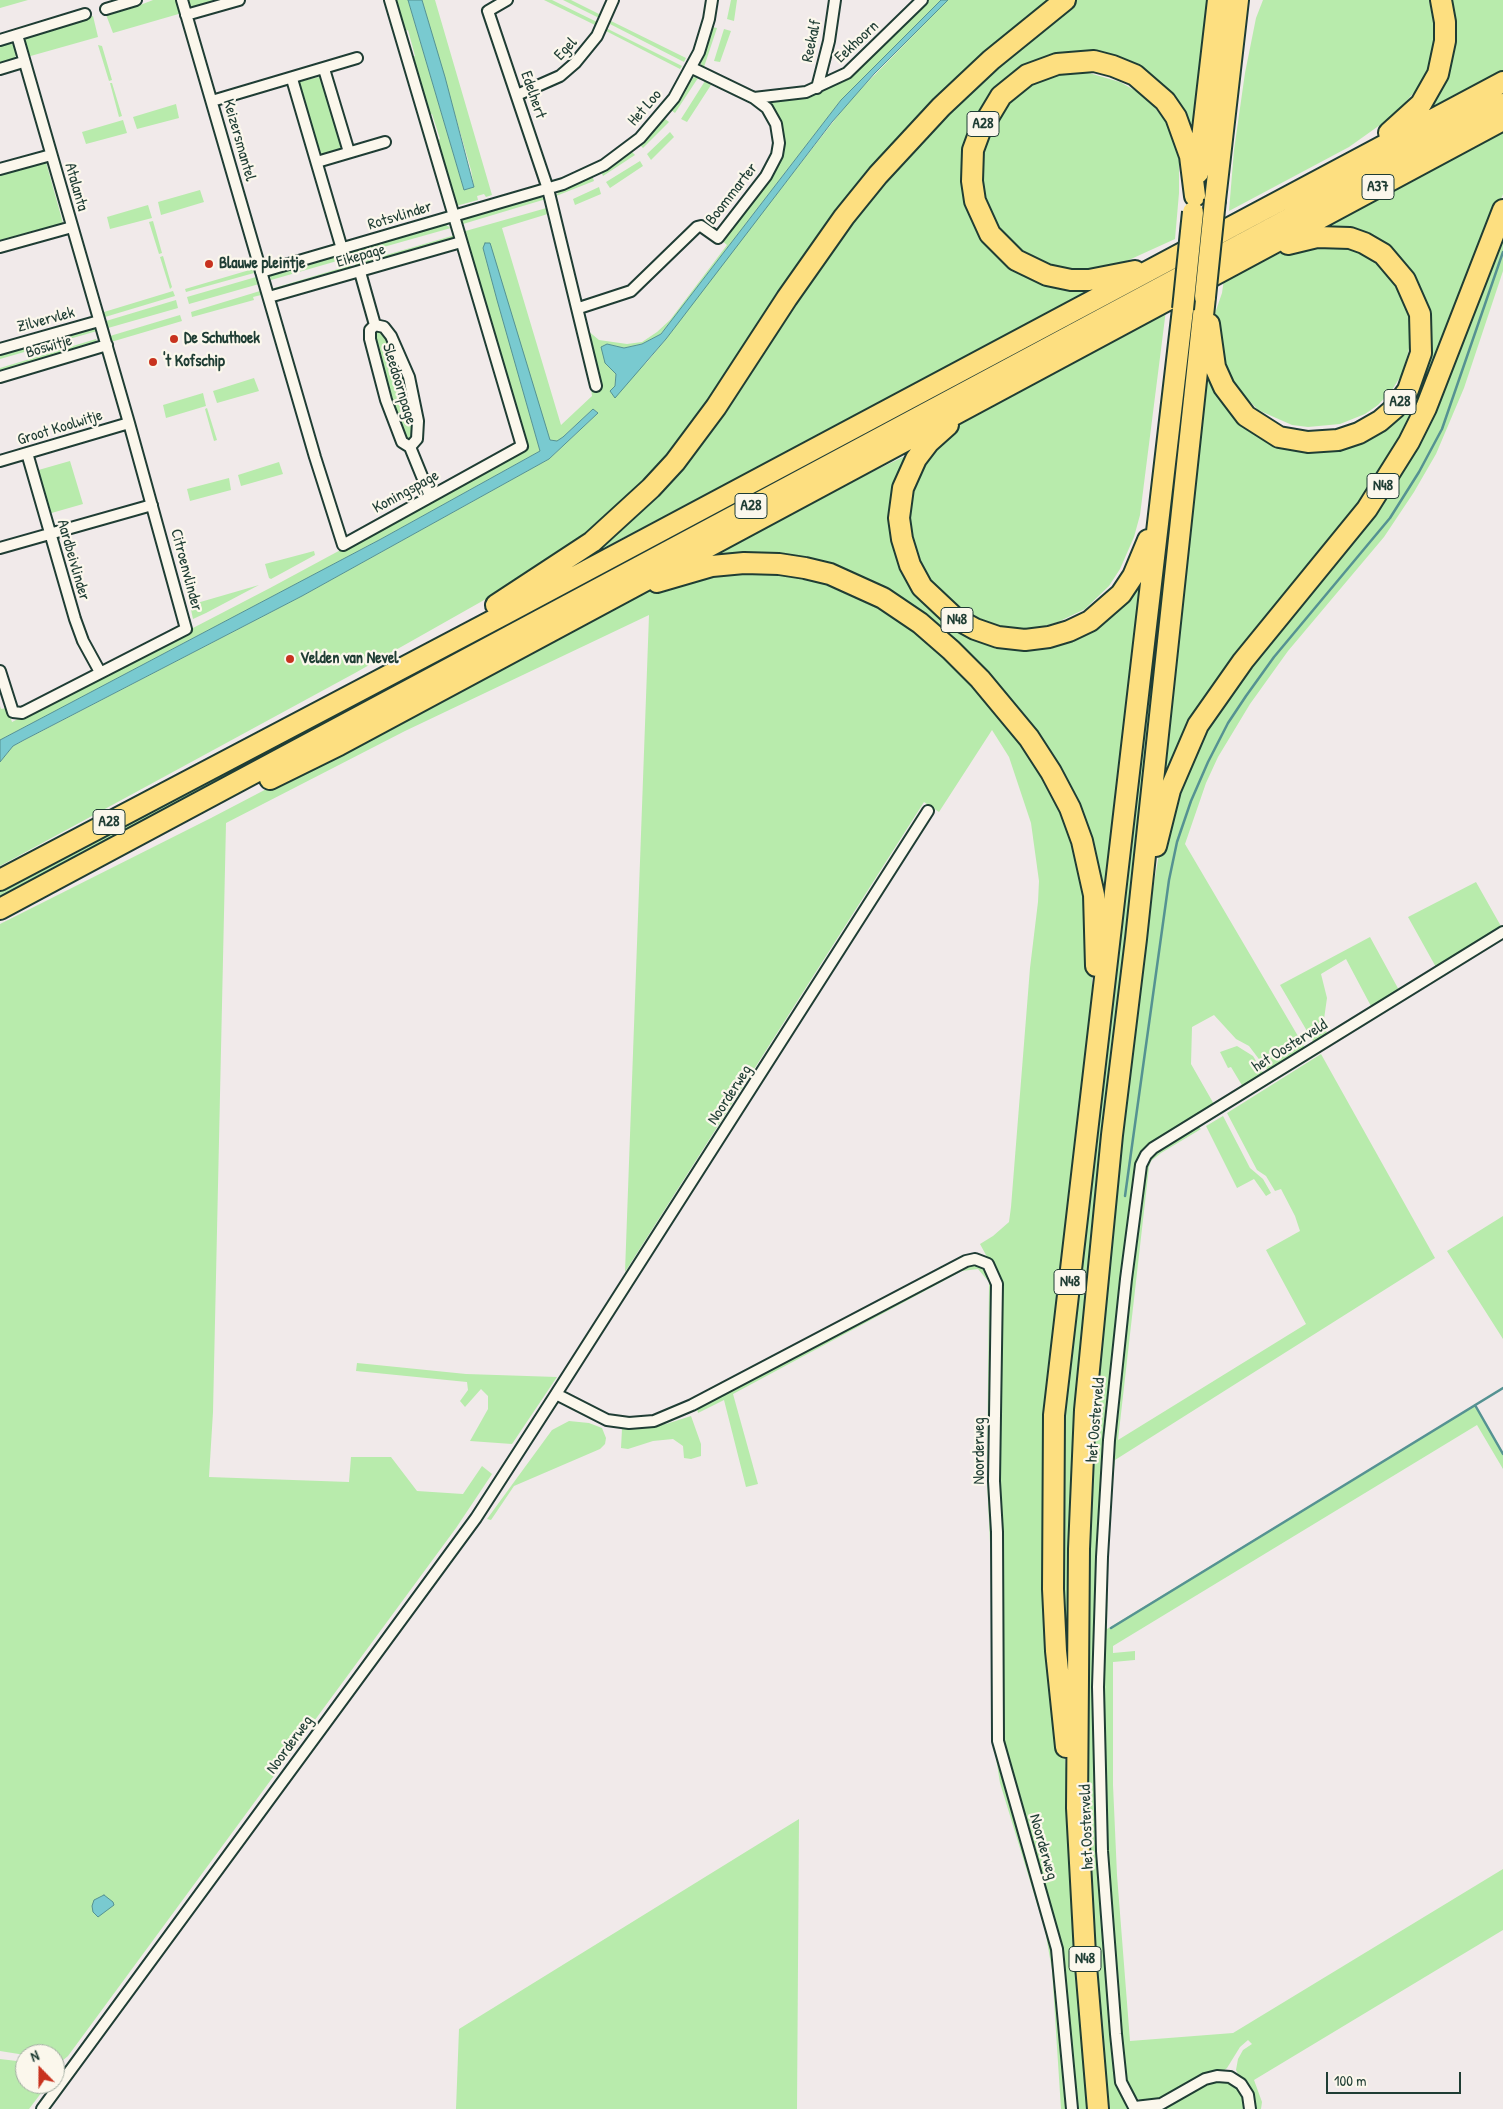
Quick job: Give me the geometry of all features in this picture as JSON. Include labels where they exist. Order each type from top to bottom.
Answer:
[{"type":"highway","name":"A28","points":[[354,692],[433,640],[556,567],[592,542],[638,501],[675,462],[716,407],[798,281],[844,217],[878,175],[934,114],[970,80],[1065,0]]},
{"type":"highway","name":"A28","points":[[1183,309],[1218,0]]},
{"type":"highway","name":"A28","points":[[130,839],[254,787],[322,753],[990,394],[1252,254],[1317,237],[1338,236],[1364,243],[1383,254],[1394,265],[1414,295],[1420,314],[1422,332],[1421,353],[1417,371],[1408,390],[1395,408],[1380,421],[1359,433],[1338,440],[1308,442],[1279,437],[1246,416],[1224,387],[1216,367],[1205,297],[1215,200],[1238,0]]},
{"type":"highway","name":"A28","points":[[1234,38],[1252,0]]},
{"type":"highway","name":"A28","points":[[0,880],[1177,257],[1355,160],[1406,120],[1431,89],[1438,74],[1446,41],[1446,22],[1441,0]]},
{"type":"highway","name":"A28","points":[[1177,257],[1130,273],[1089,280],[1071,280],[1030,268],[1016,260],[990,234],[975,201],[972,181],[973,150],[989,112],[1000,96],[1014,84],[1027,75],[1057,64],[1094,61],[1113,66],[1134,75],[1165,101],[1184,135],[1190,156],[1194,204]]},
{"type":"highway","name":"A37","points":[[1355,160],[1503,82]]},
{"type":"highway","name":"A37","points":[[1372,174],[1503,104]]},
{"type":"highway","name":"A37","points":[[1252,254],[1503,120]]},
{"type":"highway","name":"A28","points":[[0,909],[1372,174]]},
{"type":"highway","name":"N48","points":[[1136,939],[1170,790],[1198,725],[1242,661],[1338,545],[1385,482],[1426,408],[1503,210]]},
{"type":"highway","name":"N48","points":[[1098,2109],[1085,1954],[1077,1808],[1079,1540],[1085,1410],[1112,1135],[1136,939],[1205,297]]},
{"type":"highway","name":"N48","points":[[1077,1808],[1065,1740],[1055,1634],[1052,1528],[1054,1415],[1183,309]]},
{"type":"highway","name":"N48","points":[[990,394],[946,426],[929,442],[916,459],[900,503],[899,518],[902,539],[910,565],[922,587],[955,618],[975,629],[998,637],[1025,640],[1056,635],[1090,621],[1120,594],[1133,576],[1143,556],[1160,500]]},
{"type":"highway","name":"A28","points":[[614,596],[712,566],[744,563],[779,564],[805,568],[830,574],[883,598],[920,623],[951,650],[980,679],[1029,738],[1062,792],[1082,841],[1090,871],[1096,919],[1096,1063]]},
{"type":"street","points":[[106,9],[136,0]]},
{"type":"street","name":"Keizersmantel","points":[[182,0],[261,272]]},
{"type":"street","points":[[186,15],[239,0]]},
{"type":"street","points":[[390,0],[453,215]]},
{"type":"street","name":"Edelhert","points":[[484,0],[548,189]]},
{"type":"street","points":[[488,11],[507,0]]},
{"type":"street","name":"Egel","points":[[517,95],[560,76],[575,63],[597,36],[613,0]]},
{"type":"street","name":"Het Loo","points":[[548,189],[585,174],[632,144],[663,113],[692,68],[704,39],[712,0]]},
{"type":"street","name":"Reekalf","points":[[817,88],[829,41],[835,0]]},
{"type":"street","name":"Eekhoorn","points":[[754,98],[795,94],[837,80],[858,64],[922,0]]},
{"type":"street","points":[[0,40],[85,14]]},
{"type":"street","name":"Atalanta","points":[[17,35],[23,62],[99,321]]},
{"type":"street","points":[[212,101],[292,79],[357,58]]},
{"type":"street","points":[[0,69],[23,62]]},
{"type":"street","points":[[692,68],[754,98]]},
{"type":"street","points":[[324,69],[349,152]]},
{"type":"street","points":[[292,79],[342,248]]},
{"type":"street","name":"Boommarter","points":[[579,308],[631,292],[697,227],[701,226],[718,238],[766,176],[777,155],[779,143],[776,124],[767,108],[754,98]]},
{"type":"street","points":[[317,162],[385,142]]},
{"type":"street","points":[[0,169],[51,155]]},
{"type":"street","points":[[548,189],[579,308],[596,386]]},
{"type":"street","name":"Rotsvlinder","points":[[261,272],[548,189]]},
{"type":"street","name":"Koningspage","points":[[261,272],[343,545],[522,446],[453,215]]},
{"type":"street","points":[[0,247],[72,226]]},
{"type":"street","name":"Eikepage","points":[[269,297],[461,242]]},
{"type":"street","name":"Sleedoornpage","points":[[360,272],[375,325]]},
{"type":"street","name":"Citroenvlinder","points":[[0,671],[13,712],[22,713],[186,629],[130,423],[99,321]]},
{"type":"street","name":"Zilvervlek","points":[[0,349],[99,321]]},
{"type":"street","name":"Sleedoornpage","points":[[375,325],[370,330],[370,338],[378,373],[402,442],[410,447],[430,496]]},
{"type":"street","name":"Sleedoornpage","points":[[375,325],[384,327],[391,336],[409,377],[418,421],[417,439],[410,447]]},
{"type":"street","name":"Boswitje","points":[[0,376],[107,345]]},
{"type":"street","name":"Groot Koolwitje","points":[[0,461],[130,423]]},
{"type":"street","name":"Aardbeivlinder","points":[[27,453],[75,619],[83,641],[100,672]]},
{"type":"street","points":[[0,548],[152,505]]},
{"type":"street","name":"Noorderweg","points":[[42,2109],[476,1518],[928,811]]},
{"type":"street","name":"het Oosterveld","points":[[1250,2109],[1248,2095],[1241,2084],[1230,2077],[1217,2076],[1205,2080],[1161,2104],[1135,2108],[1121,2082],[1102,1851],[1098,1687],[1102,1557],[1109,1440],[1123,1298],[1141,1165],[1146,1155],[1153,1148],[1503,932]]},
{"type":"street","name":"Noorderweg","points":[[556,1394],[607,1420],[629,1423],[654,1421],[692,1405],[966,1261],[981,1260],[990,1268],[997,1288],[994,1481],[998,1741],[1056,1949],[1072,2109]]},
{"type":"green space","points":[[0,0],[28,0],[0,8]]},
{"type":"green space","points":[[153,0],[177,0],[182,13],[113,33],[105,12],[132,4],[135,7]]},
{"type":"green space","points":[[187,0],[225,0],[198,8],[197,6],[190,6]]},
{"type":"green space","points":[[395,0],[408,0],[464,190],[474,187],[471,170],[422,0],[435,0],[492,195],[486,197],[484,194],[477,196],[478,200],[456,206],[454,204],[436,141],[440,139],[432,114],[428,115],[411,57],[415,56],[408,30],[403,32]]},
{"type":"green space","points":[[544,0],[552,0],[599,23],[597,26]]},
{"type":"green space","points":[[563,0],[571,0],[603,16],[601,19]]},
{"type":"green space","points":[[731,0],[737,0],[734,21],[727,19]]},
{"type":"green space","points":[[927,0],[941,0],[841,100],[661,334],[642,344],[624,348],[607,344],[605,363],[616,374],[615,386],[647,362],[666,339],[714,274],[851,99],[948,0],[1055,0],[916,123],[672,450],[638,489],[576,543],[516,582],[355,673],[0,866],[0,762],[13,746],[302,596],[549,459],[598,413],[593,409],[557,442],[550,440],[483,248],[540,451],[381,539],[0,740],[0,706],[1,709],[7,708],[12,722],[270,588],[526,450],[462,232],[550,207],[551,213],[502,228],[561,425],[592,396],[591,389],[598,387],[587,330],[599,340],[627,344],[642,342],[657,332],[670,320],[727,245],[721,240],[775,170],[782,152],[766,102],[818,91],[849,76]]},
{"type":"green space","points":[[1073,0],[1210,0],[1193,149],[1141,74],[1042,64],[971,145],[994,246],[1103,285],[545,579],[614,529],[804,280],[933,122]]},
{"type":"green space","points":[[1263,0],[1429,0],[1435,31],[1433,53],[1428,70],[1418,88],[1394,115],[1349,147],[1229,211],[1234,150],[1245,73],[1256,18]]},
{"type":"green space","points":[[1445,0],[1503,0],[1503,72],[1416,118],[1429,103]]},
{"type":"green space","points":[[93,16],[98,37],[27,57],[22,41],[24,37],[46,30],[48,32],[67,26],[70,22]]},
{"type":"green space","points":[[609,20],[686,58],[684,62],[608,23]]},
{"type":"green space","points":[[712,27],[717,28],[704,67],[701,68],[701,61]]},
{"type":"green space","points":[[606,28],[682,66],[680,69],[606,31]]},
{"type":"green space","points":[[724,29],[731,31],[720,62],[714,61]]},
{"type":"green space","points":[[5,41],[7,44],[11,43],[14,46],[16,55],[12,63],[0,63],[0,43]]},
{"type":"green space","points":[[98,45],[102,46],[112,80],[109,81]]},
{"type":"green space","points":[[1066,73],[1089,73],[1120,82],[1136,91],[1152,104],[1166,122],[1175,141],[1179,161],[1179,193],[1175,239],[1120,264],[1087,272],[1051,268],[1018,250],[997,224],[987,203],[982,185],[981,164],[985,145],[990,130],[1009,101],[1037,79]]},
{"type":"green space","points":[[323,76],[344,148],[319,155],[298,82]]},
{"type":"green space","points":[[696,76],[698,78],[675,113],[671,110],[691,79]]},
{"type":"green space","points":[[705,81],[711,85],[687,122],[681,119]]},
{"type":"green space","points":[[110,83],[112,83],[122,116],[119,117]]},
{"type":"green space","points":[[176,104],[179,118],[137,129],[133,117]]},
{"type":"green space","points":[[664,118],[669,122],[643,148],[639,144]]},
{"type":"green space","points":[[123,120],[127,133],[86,144],[82,132]]},
{"type":"green space","points":[[1503,127],[1503,194],[1466,291],[1387,474],[1228,672],[1151,845],[1208,355],[1249,425],[1358,441],[1425,353],[1393,257],[1306,235]]},
{"type":"green space","points":[[670,132],[674,137],[651,160],[647,154]]},
{"type":"green space","points":[[631,151],[635,155],[603,176],[601,171]]},
{"type":"green space","points":[[640,161],[643,166],[610,188],[606,182]]},
{"type":"green space","points":[[46,162],[63,223],[0,240],[0,175]]},
{"type":"green space","points":[[592,175],[594,181],[556,196],[559,191]]},
{"type":"green space","points":[[599,187],[601,194],[575,205],[573,199]]},
{"type":"green space","points":[[200,190],[204,202],[161,215],[158,202]]},
{"type":"green space","points":[[537,196],[546,199],[463,224],[463,220],[467,217]]},
{"type":"green space","points":[[148,205],[152,218],[110,229],[107,217]]},
{"type":"green space","points":[[153,221],[162,253],[159,254],[149,222]]},
{"type":"green space","points":[[443,223],[451,228],[348,257],[347,253]]},
{"type":"green space","points":[[1503,228],[1503,271],[1464,388],[1436,454],[1414,492],[1384,537],[1288,651],[1250,704],[1218,757],[1206,783],[1185,844],[1305,1048],[1268,1071],[1249,1046],[1236,1039],[1214,1015],[1192,1027],[1191,1064],[1215,1106],[1148,1148],[1120,1299],[1096,1762],[1129,2109],[1103,2109],[1085,1861],[1089,1412],[1134,1023],[1160,848],[1168,819],[1216,707],[1371,513]]},
{"type":"green space","points":[[455,235],[451,241],[357,268],[355,264]]},
{"type":"green space","points":[[1336,245],[1361,252],[1373,258],[1395,277],[1410,313],[1411,338],[1408,353],[1402,374],[1392,390],[1378,405],[1365,414],[1340,424],[1308,427],[1292,425],[1258,410],[1236,387],[1223,362],[1214,316],[1222,293],[1224,279],[1254,263],[1284,252],[1305,246]]},
{"type":"green space","points":[[342,253],[344,259],[271,280],[270,276],[276,273]]},
{"type":"green space","points":[[163,256],[172,287],[170,289],[160,257]]},
{"type":"green space","points":[[351,265],[352,271],[276,293],[271,289]]},
{"type":"green space","points":[[253,269],[254,273],[186,292],[185,289]]},
{"type":"green space","points":[[256,277],[259,284],[189,304],[187,297]]},
{"type":"green space","points":[[173,291],[175,296],[105,317],[104,312]]},
{"type":"green space","points":[[260,291],[261,295],[253,297],[254,300],[192,317],[191,312]]},
{"type":"green space","points":[[1198,293],[1165,576],[1105,1154],[1074,1738],[1060,1659],[1059,1420],[1186,299]]},
{"type":"green space","points":[[176,300],[178,308],[108,328],[106,321]]},
{"type":"green space","points":[[1166,310],[1140,515],[1134,537],[1120,569],[1109,586],[1085,609],[1058,622],[1037,628],[999,628],[981,622],[941,598],[916,563],[905,510],[907,491],[934,439]]},
{"type":"green space","points":[[180,315],[182,321],[111,342],[110,336]]},
{"type":"green space","points":[[90,327],[97,331],[0,359],[0,354]]},
{"type":"green space","points":[[377,330],[382,331],[396,353],[412,400],[415,436],[406,443],[394,416],[373,337]]},
{"type":"green space","points":[[96,339],[98,345],[0,373],[0,368]]},
{"type":"green space","points":[[1001,362],[0,903],[0,889],[200,784],[241,766],[322,720]]},
{"type":"green space","points":[[254,378],[259,391],[217,403],[213,391]]},
{"type":"green space","points":[[203,393],[206,406],[166,418],[163,405]]},
{"type":"green space","points":[[207,408],[217,440],[214,441],[205,409]]},
{"type":"green space","points":[[905,456],[892,494],[891,520],[913,590],[928,607],[947,623],[1054,640],[1145,561],[1102,929],[1050,760],[883,590],[705,558],[760,526]]},
{"type":"green space","points":[[70,461],[83,504],[48,514],[35,471]]},
{"type":"green space","points":[[279,462],[283,474],[241,486],[238,475]]},
{"type":"green space","points":[[229,478],[231,490],[190,501],[187,489]]},
{"type":"green space","points":[[314,551],[315,555],[271,579],[269,578],[265,564]]},
{"type":"green space","points":[[749,569],[810,576],[893,612],[959,668],[1019,738],[1042,775],[1068,827],[1084,876],[1092,954],[1092,989],[1071,1205],[1054,1664],[1071,1812],[1092,2109],[1075,2109],[1060,1958],[1001,1744],[996,1481],[998,1277],[980,1244],[1009,1222],[1011,1207],[1030,968],[1038,902],[1039,881],[1031,823],[1009,757],[992,730],[939,812],[924,802],[625,1272],[649,615],[405,731],[226,823],[213,1412],[209,1477],[349,1482],[351,1457],[391,1457],[417,1491],[463,1494],[482,1466],[492,1474],[456,1528],[68,2056],[65,2058],[65,2044],[15,2044],[15,2053],[0,2051],[0,924],[211,818],[632,598],[679,576]]},
{"type":"green space","points":[[259,585],[206,613],[193,619],[190,605]]},
{"type":"green space","points":[[1476,882],[1502,928],[1437,969],[1408,917]]},
{"type":"green space","points":[[1370,937],[1400,992],[1372,1008],[1346,959],[1321,974],[1327,998],[1324,1019],[1327,1035],[1314,1043],[1280,985]]},
{"type":"green space","points":[[1237,1046],[1253,1056],[1264,1074],[1243,1087],[1231,1067],[1228,1068],[1220,1052]]},
{"type":"green space","points":[[1321,1054],[1435,1258],[1115,1460],[1109,1523],[1107,1629],[1475,1405],[1503,1452],[1503,1469],[1477,1425],[1113,1646],[1113,1653],[1135,1651],[1135,1660],[1113,1662],[1113,1785],[1117,1875],[1130,2041],[1233,2033],[1503,1869],[1503,1930],[1254,2080],[1262,2102],[1261,2109],[1254,2109],[1236,2070],[1238,2059],[1243,2050],[1252,2044],[1248,2040],[1240,2047],[1227,2068],[1222,2072],[1165,2099],[1143,2102],[1131,2094],[1124,2080],[1104,1851],[1101,1641],[1110,1460],[1144,1165],[1149,1155],[1197,1126],[1201,1129],[1161,1153],[1151,1161],[1149,1167],[1118,1440],[1306,1324],[1266,1250],[1300,1231],[1295,1216],[1281,1189],[1275,1191],[1266,1176],[1257,1170],[1227,1113]]},
{"type":"green space","points":[[1223,1116],[1250,1168],[1263,1179],[1271,1193],[1266,1196],[1254,1179],[1237,1188],[1206,1126]]},
{"type":"green space","points":[[1503,1216],[1503,1339],[1447,1251]]},
{"type":"green space","points":[[974,1264],[983,1265],[994,1281],[995,1712],[1053,1942],[1069,2109],[1061,2109],[1052,1970],[1045,1930],[1000,1783],[991,1727],[991,1564],[987,1481],[989,1282],[978,1269],[962,1271],[733,1394],[758,1484],[746,1487],[724,1400],[698,1413],[697,1409],[699,1405],[963,1267]]},
{"type":"green space","points":[[357,1363],[466,1374],[557,1377],[512,1444],[470,1441],[488,1409],[488,1396],[481,1389],[465,1407],[460,1401],[468,1390],[467,1382],[356,1371]]},
{"type":"green space","points":[[691,1416],[701,1444],[701,1456],[691,1459],[684,1458],[683,1446],[673,1439],[653,1441],[628,1449],[621,1448],[622,1429],[666,1424]]},
{"type":"green space","points":[[569,1421],[589,1423],[602,1428],[606,1438],[605,1444],[600,1449],[514,1486],[491,1520],[487,1519],[552,1430]]},
{"type":"green space","points":[[799,1819],[797,2109],[456,2109],[459,2029]]},
{"type":"green space","points":[[0,2059],[15,2061],[15,2094],[40,2094],[29,2109],[0,2109]]},
{"type":"green space","points":[[1212,2081],[1228,2081],[1238,2087],[1244,2096],[1246,2109],[1160,2109]]},
{"type":"water","points":[[408,0],[422,0],[445,77],[474,187],[464,190]]},
{"type":"water","points":[[941,0],[948,0],[874,74],[832,122],[666,339],[615,398],[610,391],[615,386],[616,374],[605,363],[601,347],[607,344],[624,348],[642,344],[661,334],[841,100]]},
{"type":"water","points":[[485,243],[490,243],[491,246],[550,440],[557,441],[563,437],[593,409],[598,413],[549,459],[302,596],[13,746],[0,762],[0,740],[381,539],[540,451],[483,248]]},
{"type":"water","points":[[104,1895],[114,1905],[98,1917],[93,1912],[92,1906],[94,1900]]},
{"type":"waterway","points":[[1125,1196],[1169,880],[1177,842],[1191,801],[1228,723],[1246,696],[1274,657],[1390,518],[1419,472],[1442,429],[1503,252]]},
{"type":"waterway","points":[[1111,1628],[1503,1388]]},
{"type":"waterway","points":[[1475,1405],[1503,1454]]},
{"type":"place","name":"Blauwe pleintje","points":[[209,264]]},
{"type":"place","name":"De Schuthoek","points":[[174,339]]},
{"type":"place","name":"'t Kofschip","points":[[153,362]]},
{"type":"place","name":"Velden van Nevel","points":[[290,659]]}]
